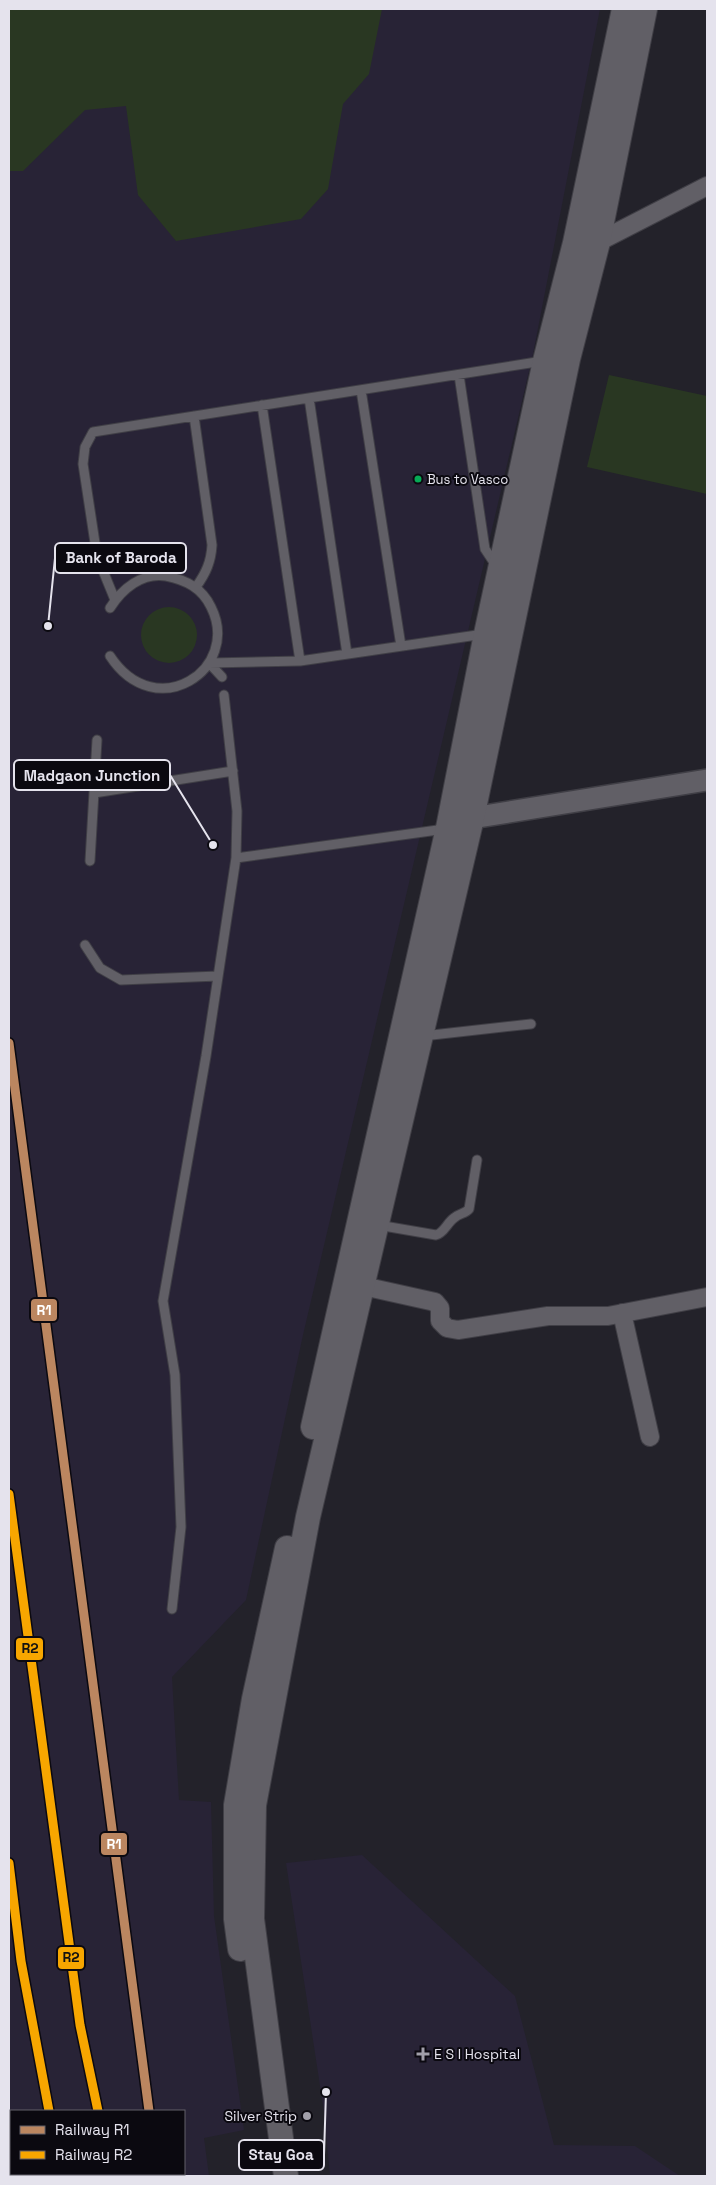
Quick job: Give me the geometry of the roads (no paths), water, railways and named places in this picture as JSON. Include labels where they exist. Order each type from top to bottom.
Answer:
[{"type":"main road","points":[[587,242],[624,9]]},
{"type":"main road","points":[[271,2176],[236,1920],[236,1805],[254,1699],[288,1540],[440,908],[472,818],[497,636],[500,572],[557,360],[645,9]]},
{"type":"main road","points":[[286,2176],[252,1919],[254,1805],[308,1517],[420,1036],[440,908],[448,828],[497,636],[557,360]]},
{"type":"street","points":[[587,242],[707,186]]},
{"type":"street","points":[[448,828],[472,818],[707,780]]},
{"type":"street","points":[[363,1286],[435,1302],[440,1308],[440,1321],[447,1328],[458,1330],[548,1316],[608,1316],[707,1297]]},
{"type":"street","points":[[622,1313],[650,1437]]},
{"type":"lane","points":[[110,656],[119,669],[132,680],[148,687],[165,689],[182,685],[197,676],[209,664],[216,648],[218,632],[215,615],[208,600],[196,588],[180,579],[162,576],[144,578],[128,587],[113,604],[97,556],[83,464],[85,448],[93,432],[557,360]]},
{"type":"lane","points":[[459,375],[485,549],[500,572]]},
{"type":"lane","points":[[360,390],[401,646]]},
{"type":"lane","points":[[309,398],[347,654]]},
{"type":"lane","points":[[262,405],[300,661]]},
{"type":"lane","points":[[194,416],[212,544],[211,559],[206,574],[196,588]]},
{"type":"lane","points":[[209,664],[300,661],[401,646],[497,636]]},
{"type":"lane","points":[[209,664],[222,677]]},
{"type":"lane","points":[[172,1609],[182,1527],[176,1375],[163,1301],[204,1066],[236,858],[238,811],[224,695]]},
{"type":"lane","points":[[90,861],[97,740]]},
{"type":"lane","points":[[94,793],[233,771]]},
{"type":"lane","points":[[236,858],[448,828]]},
{"type":"lane","points":[[85,944],[100,968],[121,980],[218,976]]},
{"type":"lane","points":[[420,1036],[530,1024]]},
{"type":"lane","points":[[377,1225],[436,1235],[442,1233],[456,1216],[466,1213],[469,1209],[477,1160]]},
{"type":"railway","points":[[9,1043],[149,2110]]},
{"type":"railway","points":[[9,1494],[80,2025],[98,2110]]},
{"type":"railway","points":[[9,1863],[21,1961],[49,2110]]},
{"type":"rail line","name":"R1","points":[[9,1043],[149,2110]]},
{"type":"rail line","name":"R2","points":[[9,1494],[80,2025],[98,2110]]},
{"type":"rail line","name":"R2","points":[[9,1863],[21,1961],[49,2110]]},
{"type":"place","name":"Bus to Vasco","points":[[418,479]]},
{"type":"place","name":"Bank of Baroda","points":[[48,626]]},
{"type":"place","name":"Madgaon Junction","points":[[213,845]]},
{"type":"place","name":"E S I Hospital","points":[[423,2054]]},
{"type":"place","name":"Stay Goa","points":[[326,2092]]},
{"type":"place","name":"Silver Strip","points":[[307,2116]]}]
